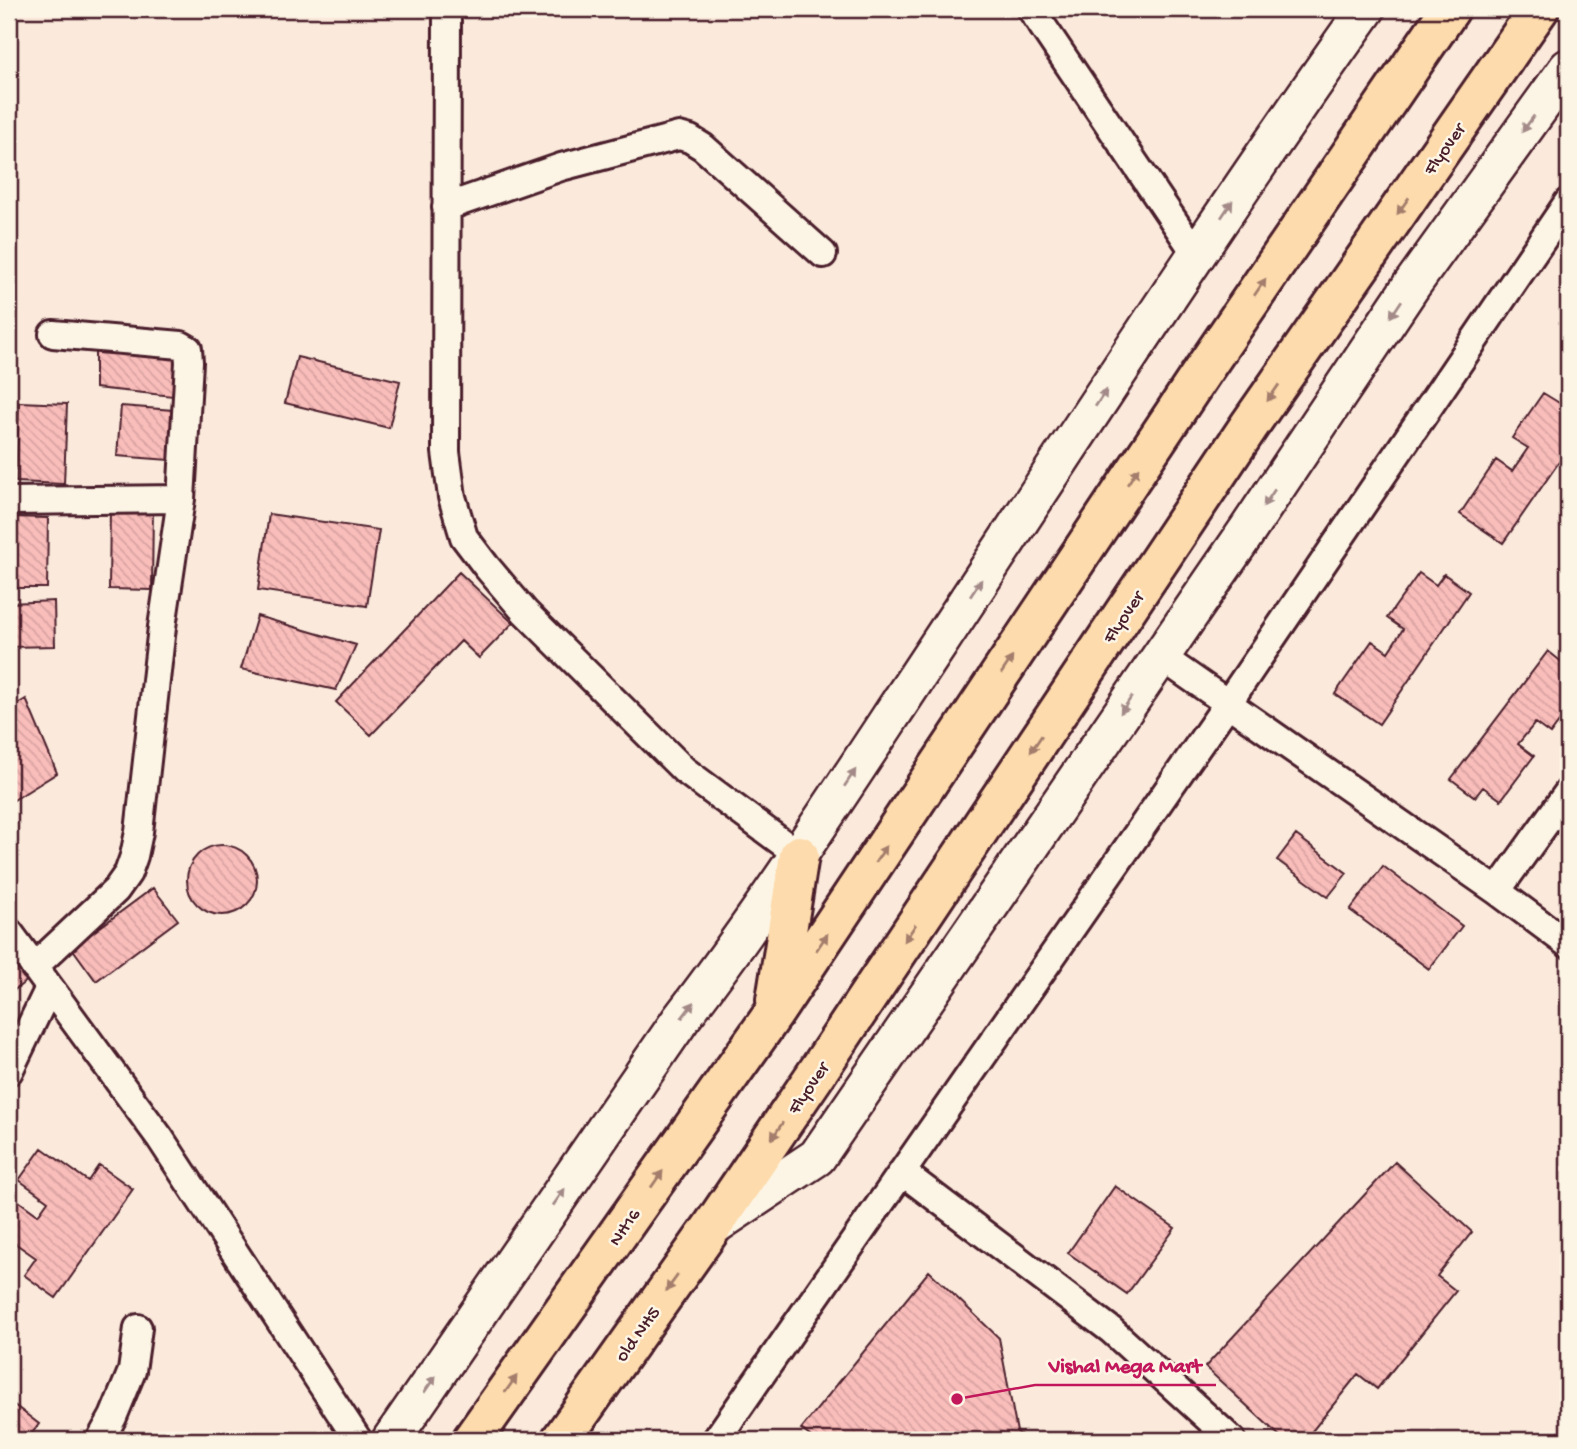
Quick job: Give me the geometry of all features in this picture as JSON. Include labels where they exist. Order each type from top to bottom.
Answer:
[{"type":"highway","name":"NH16","points":[[472,1440],[774,1013],[1204,369],[1450,9]]},
{"type":"highway","name":"Flyover","points":[[712,1227],[1249,426],[1539,9]]},
{"type":"highway","points":[[774,1013],[799,855]]},
{"type":"highway","name":"old NH5","points":[[561,1440],[712,1227]]},
{"type":"street","points":[[447,9],[446,452],[452,497],[464,537],[525,612],[684,769],[799,855]]},
{"type":"street","points":[[1031,9],[1196,254]]},
{"type":"street","points":[[391,1440],[681,1019],[799,855],[1196,254],[1366,9]]},
{"type":"street","points":[[712,1227],[817,1157],[1249,528],[1411,286],[1568,68]]},
{"type":"street","points":[[446,207],[561,167],[679,136],[703,147],[823,254]]},
{"type":"street","points":[[716,1440],[1228,703],[1568,202]]},
{"type":"street","points":[[9,1071],[42,978],[116,890],[128,873],[135,856],[162,626],[181,499],[188,349],[181,345],[53,334]]},
{"type":"street","points":[[9,501],[181,499]]},
{"type":"street","points":[[1160,656],[1497,891],[1568,944]]},
{"type":"street","points":[[1497,891],[1568,792]]},
{"type":"street","points":[[9,932],[160,1138],[358,1440]]},
{"type":"street","points":[[902,1172],[1111,1330],[1232,1440]]},
{"type":"street","points":[[100,1440],[113,1417],[132,1371],[138,1328]]},
{"type":"building","points":[[95,339],[175,351],[173,396],[95,388]]},
{"type":"building","points":[[297,357],[400,381],[389,428],[285,403]]},
{"type":"building","points":[[1543,393],[1561,404],[1568,393],[1568,449],[1503,543],[1460,514],[1496,460],[1512,471],[1528,448],[1512,438]]},
{"type":"building","points":[[19,402],[67,404],[64,484],[16,482]]},
{"type":"building","points":[[121,406],[173,410],[169,460],[117,456]]},
{"type":"building","points":[[110,506],[153,506],[152,590],[109,589]]},
{"type":"building","points":[[269,514],[379,530],[367,606],[258,590]]},
{"type":"building","points":[[9,517],[48,518],[47,588],[9,588]]},
{"type":"building","points":[[459,572],[513,623],[479,658],[461,641],[371,735],[336,702]]},
{"type":"building","points":[[1419,573],[1436,585],[1444,574],[1469,592],[1379,724],[1335,694],[1372,641],[1388,652],[1403,629],[1387,618]]},
{"type":"building","points":[[54,601],[55,646],[9,647],[9,603]]},
{"type":"building","points":[[257,616],[356,645],[336,690],[241,669]]},
{"type":"building","points":[[1548,651],[1568,667],[1568,710],[1550,734],[1535,723],[1518,744],[1534,756],[1501,800],[1483,787],[1475,797],[1451,779]]},
{"type":"building","points":[[26,699],[57,773],[9,803],[9,709]]},
{"type":"building","points":[[1296,835],[1347,873],[1328,897],[1277,860]]},
{"type":"building","points":[[229,845],[242,851],[251,860],[255,866],[255,894],[247,905],[236,913],[215,915],[197,905],[189,894],[187,873],[197,855],[208,847]]},
{"type":"building","points":[[1383,866],[1462,926],[1429,969],[1350,910]]},
{"type":"building","points":[[153,888],[178,920],[96,981],[72,948]]},
{"type":"building","points":[[9,951],[29,979],[9,994]]},
{"type":"building","points":[[42,1148],[88,1181],[99,1165],[133,1189],[56,1298],[24,1275],[36,1258],[9,1239],[9,1194],[38,1215],[48,1201],[19,1180]]},
{"type":"building","points":[[1395,1162],[1472,1232],[1437,1276],[1456,1291],[1377,1389],[1358,1374],[1305,1440],[1284,1440],[1205,1367]]},
{"type":"building","points":[[1115,1186],[1175,1228],[1127,1294],[1068,1253]]},
{"type":"building","points":[[929,1271],[999,1338],[1017,1432],[1028,1440],[815,1440],[801,1429]]},
{"type":"building","points":[[9,1401],[39,1424],[27,1440],[9,1440]]},
{"type":"building","points":[[122,1430],[137,1440],[115,1440]]},
{"type":"place","name":"Vishal Mega Mart","points":[[957,1399]]}]
